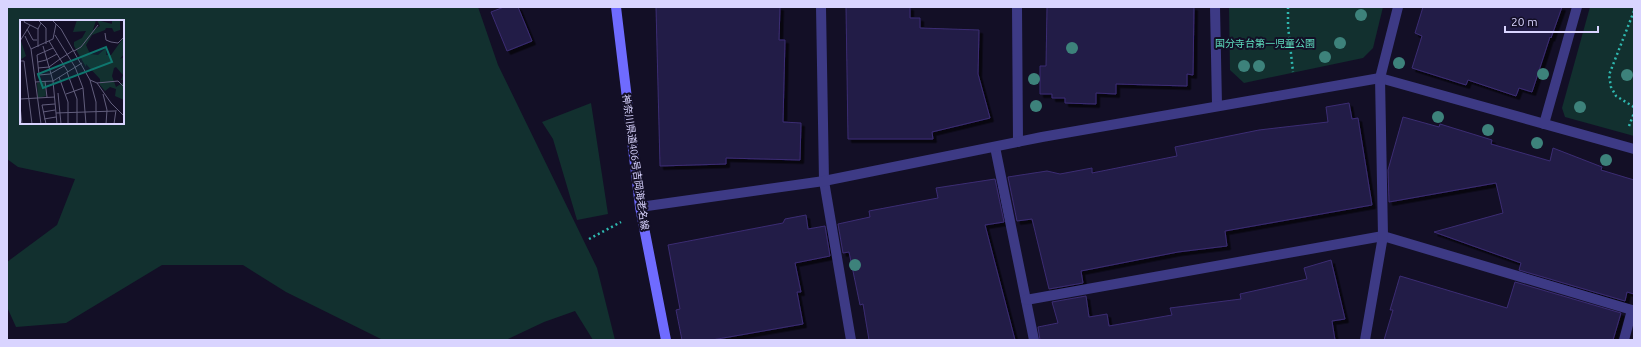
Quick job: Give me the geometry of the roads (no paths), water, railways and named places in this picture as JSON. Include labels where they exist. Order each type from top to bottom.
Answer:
[{"type":"main road","name":"神奈川県道406号吉岡海老名線","points":[[616,7],[640,207],[666,340]]},
{"type":"street","points":[[821,7],[824,181],[851,340]]},
{"type":"street","points":[[1017,7],[1018,142]]},
{"type":"street","points":[[1216,7],[1217,105]]},
{"type":"street","points":[[1365,340],[1383,236],[1380,78],[1398,7]]},
{"type":"street","points":[[1544,124],[1577,7]]},
{"type":"street","points":[[640,207],[824,181],[1018,142],[1217,105],[1380,78],[1634,149]]},
{"type":"street","points":[[995,147],[1034,340]]},
{"type":"street","points":[[1026,300],[1383,236],[1632,310],[1624,340]]},
{"type":"park label","name":"国分寺台第一児童公園","points":[[1265,43]]}]
